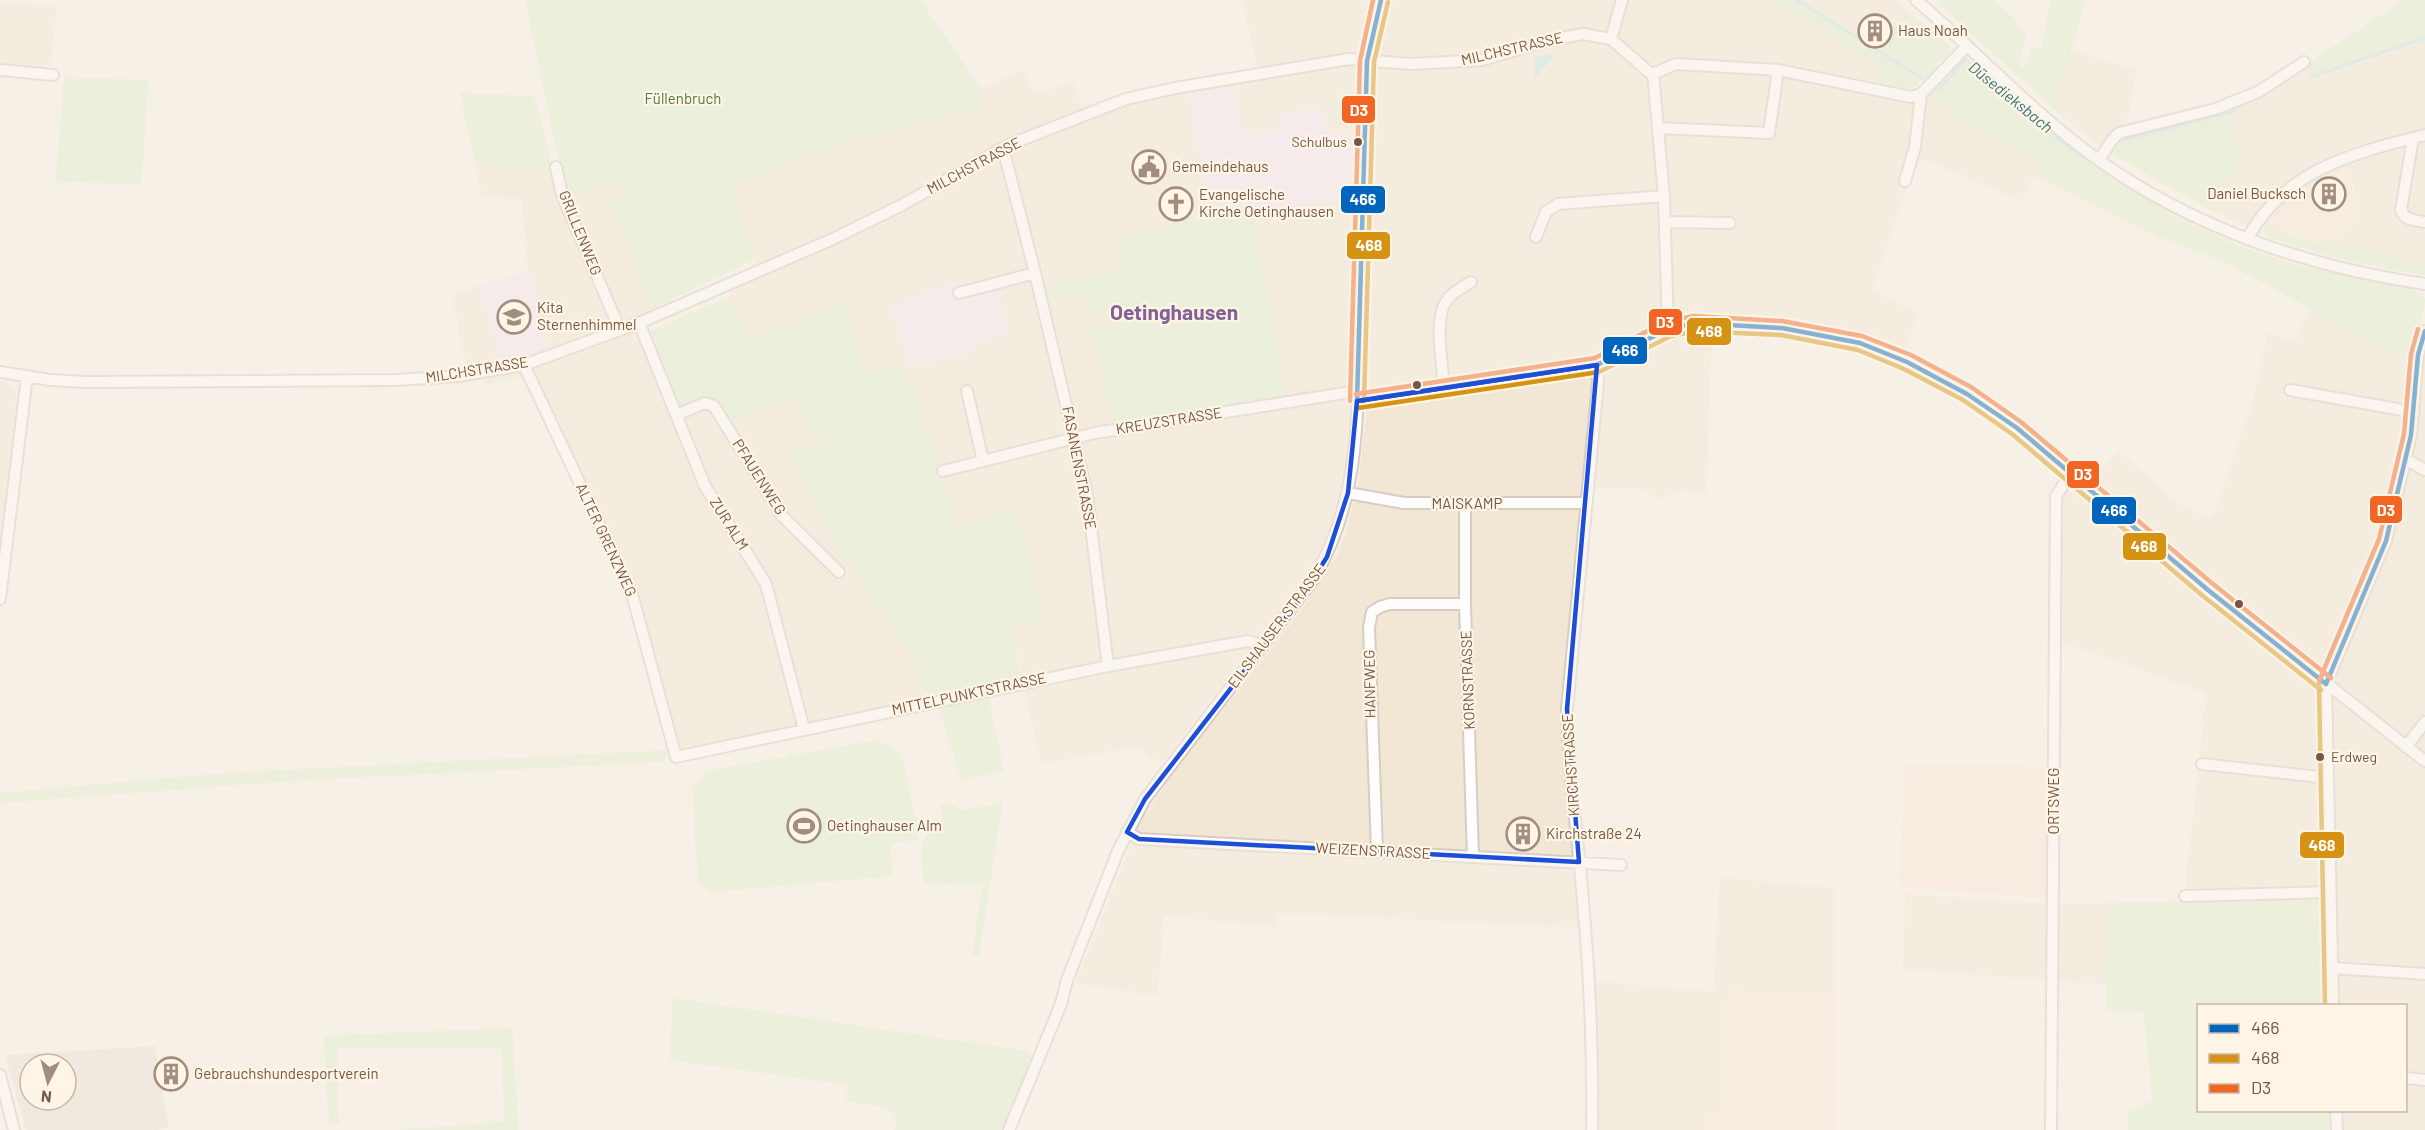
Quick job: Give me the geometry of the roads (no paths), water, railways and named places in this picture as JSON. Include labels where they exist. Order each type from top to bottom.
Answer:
[{"type":"street","name":"EILSHAUSER STRASSE","points":[[1009,1130],[1061,1004],[1068,980],[1127,831],[1146,799],[1303,595],[1327,557],[1339,530],[1353,466],[1367,61],[1381,0]]},
{"type":"street","points":[[1622,0],[1611,39],[1645,71],[1653,74]]},
{"type":"street","points":[[1916,0],[2043,115],[2099,160],[2184,212],[2247,239],[2312,261],[2384,278],[2425,284]]},
{"type":"street","name":"MILCHSTRASSE","points":[[0,372],[87,382],[346,382],[458,375],[524,364],[639,323],[835,238],[902,205],[1003,148],[1126,99],[1175,88],[1349,59],[1413,64],[1453,63],[1482,60],[1571,35],[1595,35],[1611,39]]},
{"type":"street","points":[[1653,74],[1666,66],[1677,64],[1778,70],[1911,97],[1921,94],[1967,46]]},
{"type":"street","points":[[2099,160],[2112,140],[2119,134],[2216,109],[2258,92],[2304,62]]},
{"type":"street","points":[[0,70],[53,75]]},
{"type":"street","points":[[1659,128],[1769,133],[1778,70]]},
{"type":"street","points":[[1653,74],[1664,196],[1668,329]]},
{"type":"street","points":[[1905,181],[1915,147],[1921,94]]},
{"type":"street","points":[[2247,239],[2265,214],[2300,179],[2338,159],[2425,135]]},
{"type":"street","points":[[2413,138],[2401,210],[2407,219],[2425,222]]},
{"type":"street","name":"FASANENSTRASSE","points":[[1003,148],[1087,494],[1108,666]]},
{"type":"street","name":"GRILLENWEG","points":[[556,167],[562,195],[620,330]]},
{"type":"street","points":[[1536,237],[1546,212],[1558,204],[1664,196]]},
{"type":"street","points":[[1665,222],[1730,223]]},
{"type":"street","points":[[959,293],[1035,273]]},
{"type":"street","points":[[1444,389],[1440,338],[1442,311],[1451,296],[1471,282]]},
{"type":"street","name":"ZUR ALM","points":[[639,323],[705,486],[766,584],[804,729]]},
{"type":"street","name":"KREUZSTRASSE","points":[[943,471],[1074,438],[1357,396],[1444,389],[1597,365],[1668,329],[1694,323],[1744,324],[1782,328],[1860,343],[1907,362],[1967,394],[2017,428],[2208,591],[2425,761]]},
{"type":"street","points":[[2333,1004],[2326,684],[2386,541],[2415,412],[2418,355],[2425,331]]},
{"type":"street","name":"ALTER GRENZWEG","points":[[524,364],[632,594],[675,757]]},
{"type":"street","name":"KIRCHSTRASSE","points":[[1592,1130],[1593,1053],[1590,990],[1568,753],[1567,708],[1598,383],[1597,365]]},
{"type":"street","points":[[0,600],[27,376]]},
{"type":"street","points":[[2290,390],[2415,412]]},
{"type":"street","points":[[967,391],[983,461]]},
{"type":"street","name":"PFAUENWEG","points":[[676,415],[705,403],[714,406],[782,516],[839,572]]},
{"type":"street","points":[[2405,459],[2425,470]]},
{"type":"street","name":"ORTSWEG","points":[[2050,1130],[2056,496],[2070,475]]},
{"type":"street","name":"MAISKAMP","points":[[1348,493],[1404,503],[1587,504]]},
{"type":"street","name":"KORNSTRASSE","points":[[1465,504],[1465,603],[1473,856]]},
{"type":"street","name":"HANFWEG","points":[[1377,851],[1369,628],[1372,612],[1390,604],[1465,603]]},
{"type":"street","name":"MITTELPUNKTSTRASSE","points":[[675,757],[1108,666],[1248,641],[1263,646]]},
{"type":"street","points":[[2406,747],[2425,722]]},
{"type":"street","points":[[2202,764],[2328,778]]},
{"type":"street","name":"WEIZENSTRASSE","points":[[1127,831],[1140,839],[1621,865]]},
{"type":"street","points":[[2185,896],[2330,892]]},
{"type":"street","points":[[2332,968],[2425,974]]},
{"type":"street","points":[[0,1075],[15,1130]]},
{"type":"street","points":[[2407,1078],[2425,1080]]},
{"type":"street","points":[[2337,1112],[2337,1130]]},
{"type":"water","points":[[1550,54],[1554,56],[1535,78],[1534,58]]},
{"type":"waterway","name":"Düsedieksbach","points":[[1797,0],[1923,79]]},
{"type":"waterway","name":"Düsedieksbach","points":[[2310,77],[2425,38]]},
{"type":"waterway","name":"Düsedieksbach","points":[[1939,89],[1966,59],[2046,130],[2086,160]]},
{"type":"waterway","name":"Düsedieksbach","points":[[2120,141],[2236,111]]},
{"type":"place","name":"Haus Noah","points":[[1875,31]]},
{"type":"place","name":"Schulbus","points":[[1358,142]]},
{"type":"place","name":"Gemeindehaus","points":[[1149,167]]},
{"type":"place","name":"Daniel Bucksch","points":[[2329,194]]},
{"type":"place","name":"Evangelische Kirche Oetinghausen","points":[[1176,204]]},
{"type":"place","name":"Kita Sternenhimmel","points":[[514,317]]},
{"type":"place","name":"Erdweg","points":[[2320,757]]},
{"type":"place","name":"Oetinghauser Alm","points":[[804,826]]},
{"type":"place","name":"Kirchstraße 24","points":[[1523,834]]},
{"type":"place","name":"Gebrauchshundesportverein","points":[[171,1074]]},
{"type":"district","name":"Oetinghausen","points":[[1174,313]]},
{"type":"park label","name":"Füllenbruch","points":[[683,99]]}]
